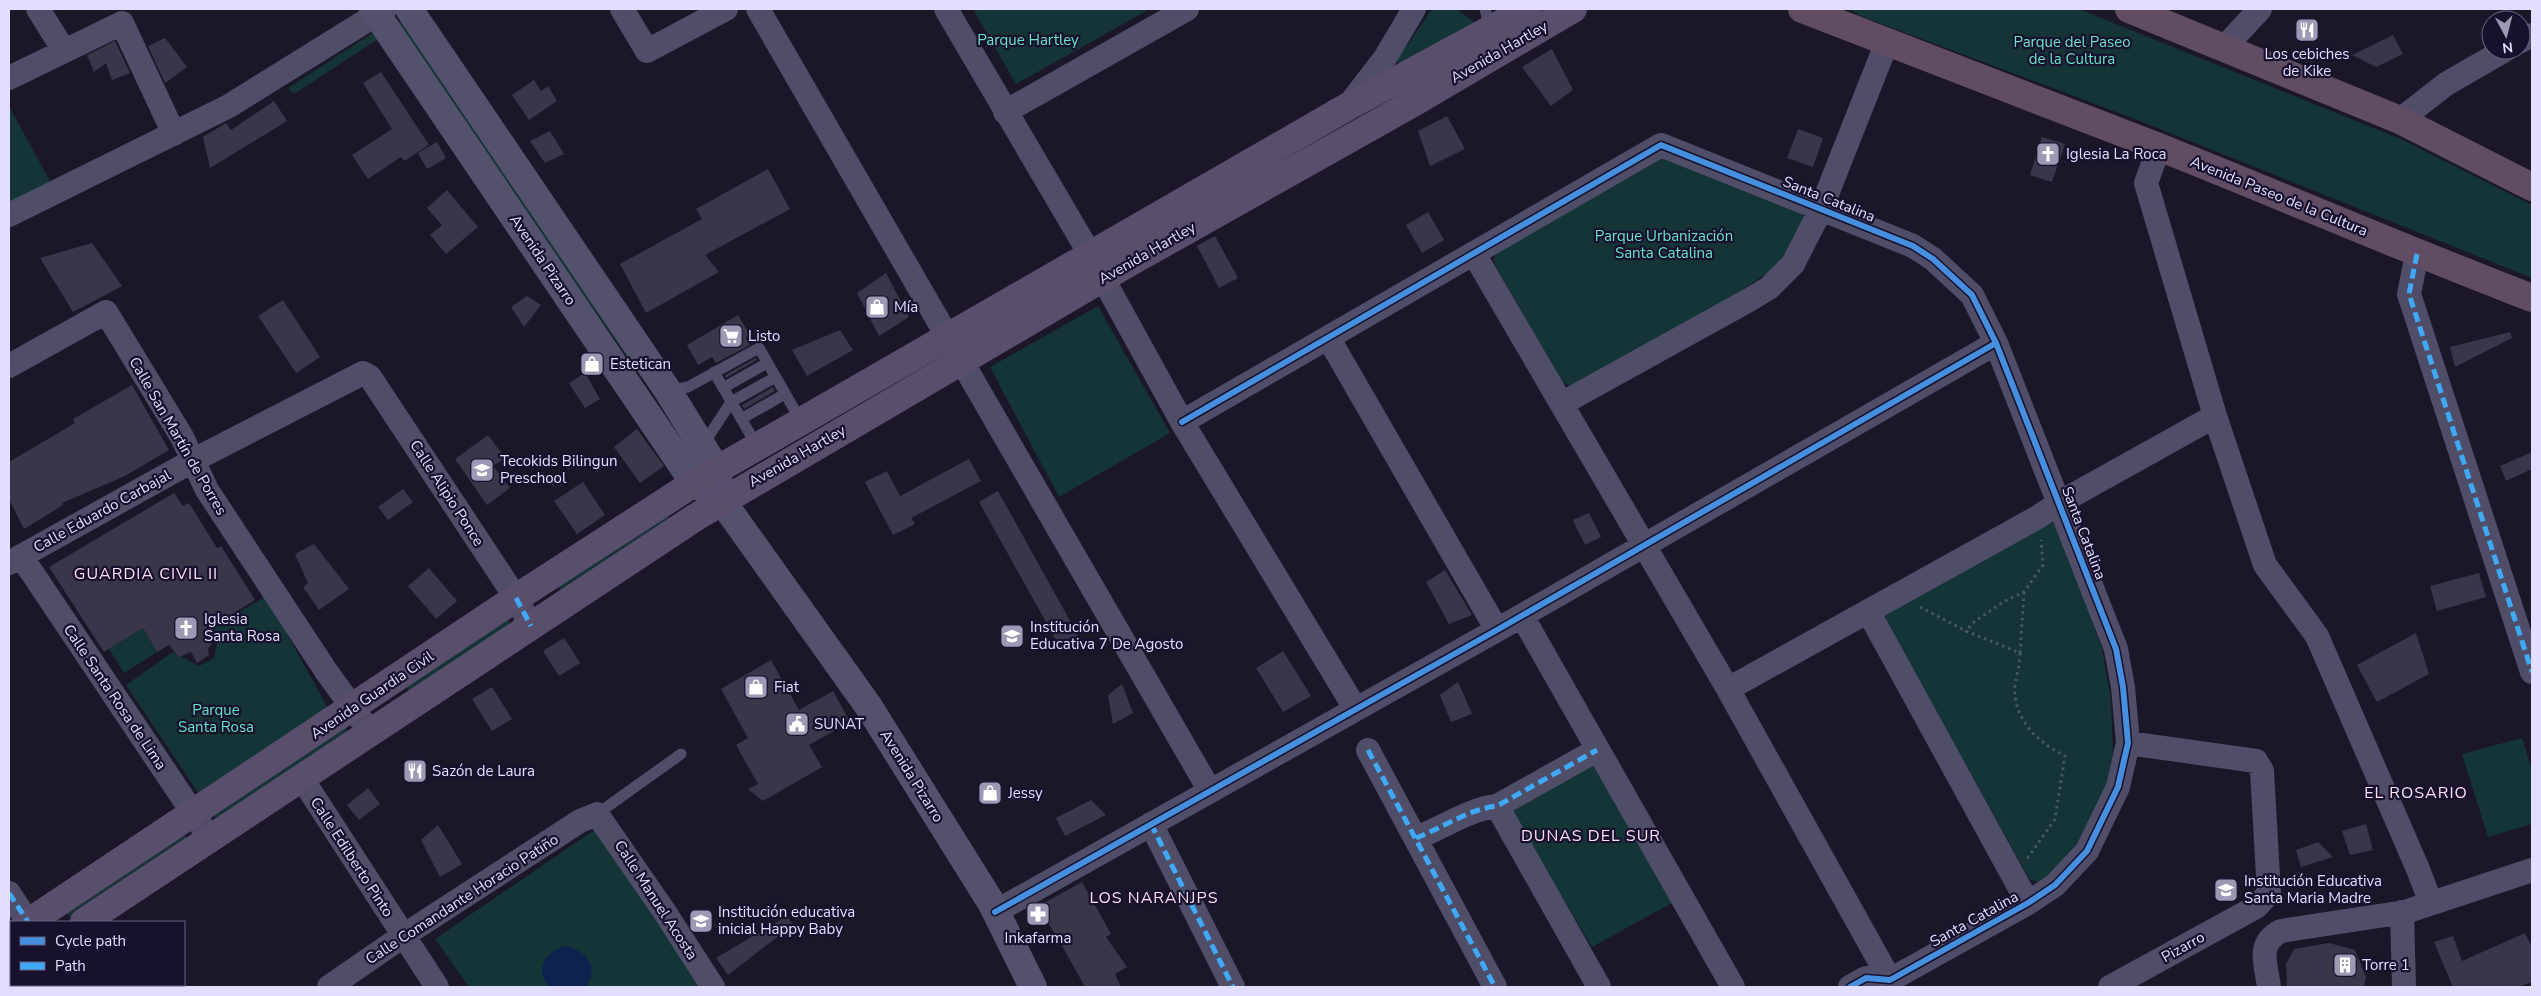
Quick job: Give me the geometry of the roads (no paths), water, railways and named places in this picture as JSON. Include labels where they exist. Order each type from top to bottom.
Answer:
[{"type":"highway","name":"Avenida Paseo de la Cultura","points":[[1802,9],[2159,148],[2355,226],[2417,254],[2532,298]]},
{"type":"highway","points":[[1829,9],[1836,18],[1851,28]]},
{"type":"highway","points":[[2129,9],[2400,120],[2532,186]]},
{"type":"main road","name":"Avenida Pizarro","points":[[409,9],[668,391],[702,447],[706,476]]},
{"type":"main road","name":"Avenida Hartley","points":[[722,500],[954,349],[1090,255],[1347,107],[1488,19],[1528,9]]},
{"type":"main road","name":"Avenida Hartley","points":[[706,476],[801,421],[1102,279],[1574,9]]},
{"type":"main road","name":"Avenida Pizarro","points":[[378,10],[869,707],[995,912],[1033,987]]},
{"type":"main road","name":"Avenida Guardia Civil","points":[[30,921],[516,598],[706,476]]},
{"type":"main road","name":"Avenida Guardia Civil","points":[[85,921],[301,776],[722,500]]},
{"type":"street","points":[[38,9],[63,50]]},
{"type":"street","points":[[622,9],[648,52],[726,9]]},
{"type":"street","points":[[758,9],[1210,791]]},
{"type":"street","points":[[946,9],[1090,255],[1182,422],[1355,708]]},
{"type":"street","points":[[1347,107],[1385,58],[1414,9]]},
{"type":"street","points":[[2223,48],[2260,9]]},
{"type":"street","points":[[9,215],[228,106],[378,10]]},
{"type":"street","points":[[1005,112],[1183,10]]},
{"type":"street","points":[[9,78],[122,22],[174,134]]},
{"type":"street","points":[[1563,403],[1769,288],[1793,264],[1821,209],[1887,42]]},
{"type":"street","points":[[2400,120],[2446,84],[2488,60]]},
{"type":"street","name":"Santa Catalina","points":[[1474,254],[1661,145],[1913,246],[1933,259],[1972,295],[1996,343],[2052,508],[2116,650],[2123,687],[2128,743],[2118,787],[2087,851],[2055,885],[2028,903],[1890,980]]},
{"type":"street","points":[[2159,148],[2146,183],[2215,416],[2265,565],[2317,636],[2431,903]]},
{"type":"street","points":[[1182,422],[1474,254],[1563,403],[1728,689],[1890,980]]},
{"type":"street","points":[[2417,254],[2409,294],[2532,672]]},
{"type":"street","name":"Calle San Martín de Porres","points":[[9,366],[106,312],[194,460],[199,476],[207,490],[352,708],[370,732]]},
{"type":"street","points":[[1329,339],[1497,630]]},
{"type":"street","points":[[995,912],[1355,708],[1522,616],[1996,343]]},
{"type":"street","name":"Calle Alipio Ponce","points":[[354,376],[363,373],[370,377],[516,598],[531,626]]},
{"type":"street","name":"Calle Eduardo Carbajal","points":[[15,559],[194,460],[354,376]]},
{"type":"street","points":[[1728,689],[2215,416]]},
{"type":"street","name":"Calle Santa Rosa de Lima","points":[[15,559],[210,837]]},
{"type":"street","points":[[1868,611],[2028,903]]},
{"type":"street","points":[[1522,616],[1733,987]]},
{"type":"street","name":"Pizarro","points":[[2110,987],[2256,907],[2268,893],[2262,771],[2256,761],[2128,743]]},
{"type":"street","points":[[1368,750],[1495,987]]},
{"type":"street","points":[[1416,838],[1443,828],[1483,807],[1498,806],[1597,750]]},
{"type":"street","name":"Calle Edilberto Pinto","points":[[301,776],[403,936],[438,987]]},
{"type":"street","points":[[1498,806],[1599,987]]},
{"type":"street","name":"Calle Comandante Horacio Patiño","points":[[329,987],[403,936],[580,821],[597,814]]},
{"type":"street","name":"Calle Manuel Acosta","points":[[597,814],[659,903],[713,987]]},
{"type":"street","points":[[1151,824],[1233,987]]},
{"type":"street","points":[[2269,987],[2265,954],[2269,937],[2281,931],[2402,912],[2532,870]]},
{"type":"street","points":[[9,894],[27,921]]},
{"type":"street","points":[[2402,912],[2404,987]]},
{"type":"street","points":[[1850,987],[1866,978],[1890,980]]},
{"type":"lane","points":[[668,391],[688,387],[759,348],[801,421]]},
{"type":"lane","points":[[723,388],[767,363]]},
{"type":"lane","points":[[714,372],[758,446]]},
{"type":"lane","points":[[702,447],[731,402],[776,378]]},
{"type":"lane","points":[[741,419],[785,394]]},
{"type":"lane","points":[[597,814],[681,754]]},
{"type":"water","points":[[565,946],[580,951],[589,961],[591,973],[585,987],[549,987],[545,981],[542,974],[544,962],[552,952]]},
{"type":"place","name":"Los cebiches de Kike","points":[[2307,30]]},
{"type":"place","name":"Iglesia La Roca","points":[[2048,154]]},
{"type":"place","name":"Mía","points":[[877,307]]},
{"type":"place","name":"Listo","points":[[731,336]]},
{"type":"place","name":"Estetican","points":[[592,364]]},
{"type":"place","name":"Tecokids Bilingun Preschool","points":[[482,470]]},
{"type":"place","name":"Iglesia Santa Rosa","points":[[186,628]]},
{"type":"place","name":"Institución Educativa 7 De Agosto","points":[[1012,636]]},
{"type":"place","name":"Fiat","points":[[756,687]]},
{"type":"place","name":"SUNAT","points":[[797,724]]},
{"type":"place","name":"Sazón de Laura","points":[[415,771]]},
{"type":"place","name":"Jessy","points":[[990,793]]},
{"type":"place","name":"Institución Educativa Santa Maria Madre","points":[[2226,890]]},
{"type":"place","name":"Inkafarma","points":[[1038,914]]},
{"type":"place","name":"Institución educativa inicial Happy Baby","points":[[701,921]]},
{"type":"place","name":"Torre 1","points":[[2345,965]]},
{"type":"district","name":"GUARDIA CIVIL II","points":[[146,573]]},
{"type":"district","name":"EL ROSARIO","points":[[2416,792]]},
{"type":"district","name":"DUNAS DEL SUR","points":[[1591,835]]},
{"type":"district","name":"LOS NARANJPS","points":[[1154,897]]},
{"type":"park label","name":"Parque Hartley","points":[[1028,40]]},
{"type":"park label","name":"Parque del Paseo de la Cultura","points":[[2072,50]]},
{"type":"park label","name":"Parque Urbanización Santa Catalina","points":[[1664,244]]},
{"type":"park label","name":"Parque Santa Rosa","points":[[216,718]]}]
